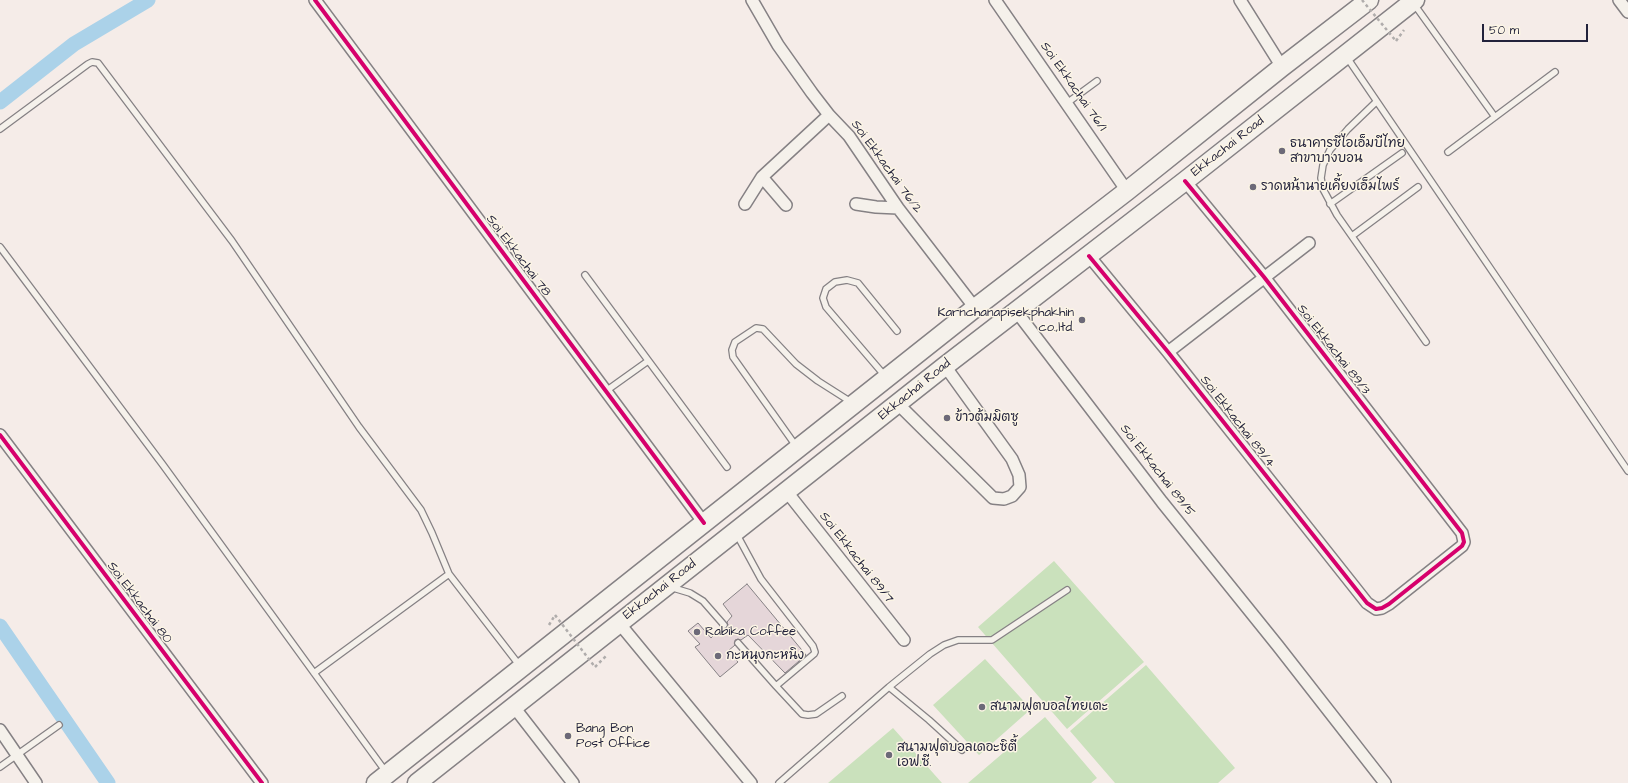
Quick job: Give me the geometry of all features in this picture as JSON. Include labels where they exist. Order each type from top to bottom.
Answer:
[{"type":"main road","name":"Ekkachai Road","points":[[381,778],[495,690],[886,378],[1127,191],[1282,67],[1369,0]]},
{"type":"main road","name":"Ekkachai Road","points":[[417,783],[945,366],[1089,256],[1414,1]]},
{"type":"main road","points":[[524,666],[529,680],[536,683],[544,682]]},
{"type":"main road","points":[[495,690],[503,691],[508,694],[514,707]]},
{"type":"street","name":"Soi Ekkachai 78","points":[[315,0],[704,523]]},
{"type":"street","name":"Soi Ekkachai 76/2","points":[[752,0],[778,45],[829,115],[849,136],[898,208],[975,308]]},
{"type":"street","name":"Soi Ekkachai 76/1","points":[[995,0],[1127,191]]},
{"type":"street","points":[[1240,0],[1282,67]]},
{"type":"street","points":[[1619,0],[1628,12]]},
{"type":"street","points":[[745,204],[762,178],[829,115]]},
{"type":"street","points":[[762,178],[786,205]]},
{"type":"street","name":"Soi Ekkachai 89/3","points":[[1185,181],[1264,278],[1462,533],[1464,542],[1462,546],[1388,604],[1382,608],[1376,609],[1367,603]]},
{"type":"street","points":[[856,204],[898,208]]},
{"type":"street","points":[[1168,352],[1309,243]]},
{"type":"street","name":"Soi Ekkachai 89/4","points":[[1089,256],[1168,352],[1367,603]]},
{"type":"street","name":"Soi Ekkachai 89/5","points":[[1016,311],[1162,502],[1278,646],[1385,783]]},
{"type":"street","points":[[898,404],[993,498],[1004,499],[1012,496],[1020,487],[1018,475],[1012,459],[945,366]]},
{"type":"street","name":"Soi Ekkachai 80","points":[[0,435],[262,783]]},
{"type":"street","name":"Soi Ekkachai 89/7","points":[[787,492],[904,640]]},
{"type":"street","points":[[619,623],[750,783]]},
{"type":"street","points":[[514,707],[573,783]]},
{"type":"street","points":[[0,730],[36,783]]},
{"type":"lane","points":[[1414,1],[1495,117]]},
{"type":"lane","points":[[1344,55],[1628,471]]},
{"type":"lane","points":[[0,128],[88,64],[92,62],[98,63],[232,241],[359,427],[421,510],[449,574],[524,666]]},
{"type":"lane","points":[[1448,152],[1555,72]]},
{"type":"lane","points":[[1067,103],[1097,81]]},
{"type":"lane","points":[[1376,102],[1343,134],[1330,150],[1323,165],[1321,178],[1323,189],[1330,204],[1426,342]]},
{"type":"lane","points":[[1330,204],[1402,154]]},
{"type":"lane","points":[[1352,236],[1418,187]]},
{"type":"lane","points":[[0,247],[163,465],[314,673],[381,778]]},
{"type":"lane","points":[[585,275],[727,467]]},
{"type":"lane","points":[[886,378],[826,307],[823,298],[826,289],[835,282],[847,280],[858,283],[897,331]]},
{"type":"lane","points":[[798,448],[733,357],[732,350],[735,342],[756,328],[763,329],[796,364],[818,381],[853,404]]},
{"type":"lane","points":[[606,391],[648,360]]},
{"type":"lane","points":[[735,531],[761,579],[815,648],[814,654],[776,686]]},
{"type":"lane","points":[[314,673],[449,574]]},
{"type":"lane","points":[[667,585],[690,593],[703,600],[724,625]]},
{"type":"lane","points":[[779,783],[889,687],[930,654],[944,645],[958,640],[992,640],[1068,590]]},
{"type":"lane","points":[[738,642],[802,714],[808,716],[816,714],[842,696]]},
{"type":"lane","points":[[889,687],[962,750]]},
{"type":"lane","points":[[0,767],[16,754],[59,725]]},
{"type":"path","points":[[1362,0],[1396,41],[1407,26]]},
{"type":"path","points":[[555,615],[595,667],[609,652]]},
{"type":"green space","points":[[1054,561],[1144,662],[1067,729],[978,627]]},
{"type":"green space","name":"สนามฟุตบอลไทยเตะ","points":[[985,659],[1031,709],[979,755],[933,705]]},
{"type":"green space","points":[[1146,665],[1235,768],[1218,783],[1115,783],[1070,731]]},
{"type":"green space","points":[[1045,717],[1097,778],[1091,783],[968,783]]},
{"type":"green space","name":"สนามฟุตบอลเดอะซิตี้ เอฟ.ซี.","points":[[893,728],[942,783],[828,783]]},
{"type":"building","points":[[747,584],[806,655],[785,673],[748,635],[741,640],[735,640],[735,645],[728,651],[738,662],[720,677],[695,647],[700,644],[688,631],[698,623],[711,638],[721,628],[726,628],[728,625],[727,622],[732,616],[723,604]]},
{"type":"waterway","points":[[0,102],[74,44],[148,0]]},
{"type":"waterway","points":[[0,626],[108,783]]},
{"type":"cycle path","points":[[315,0],[704,523]]},
{"type":"cycle path","points":[[1089,256],[1168,352],[1367,603],[1376,609],[1382,608],[1389,604],[1462,546],[1464,542],[1462,533],[1264,277],[1185,181]]},
{"type":"cycle path","points":[[0,435],[262,783]]},
{"type":"place","name":"ธนาคารซีไอเอ็มบีไทย สาขาบางบอน","points":[[1282,151]]},
{"type":"place","name":"ราดหน้านายเคี้ยงเอ็มไพร์","points":[[1253,187]]},
{"type":"place","name":"Karnchanapisekphakhin co.,ltd.","points":[[1082,320]]},
{"type":"place","name":"ข้าวต้มมิตซู","points":[[947,418]]},
{"type":"place","name":"Rabika Coffee","points":[[697,632]]},
{"type":"place","name":"กะหนุงกะหนิง","points":[[718,656]]},
{"type":"place","name":"สนามฟุตบอลไทยเตะ","points":[[982,707]]},
{"type":"place","name":"Bang Bon Post Office","points":[[568,736]]},
{"type":"place","name":"สนามฟุตบอลเดอะซิตี้ เอฟ.ซี.","points":[[889,755]]}]
